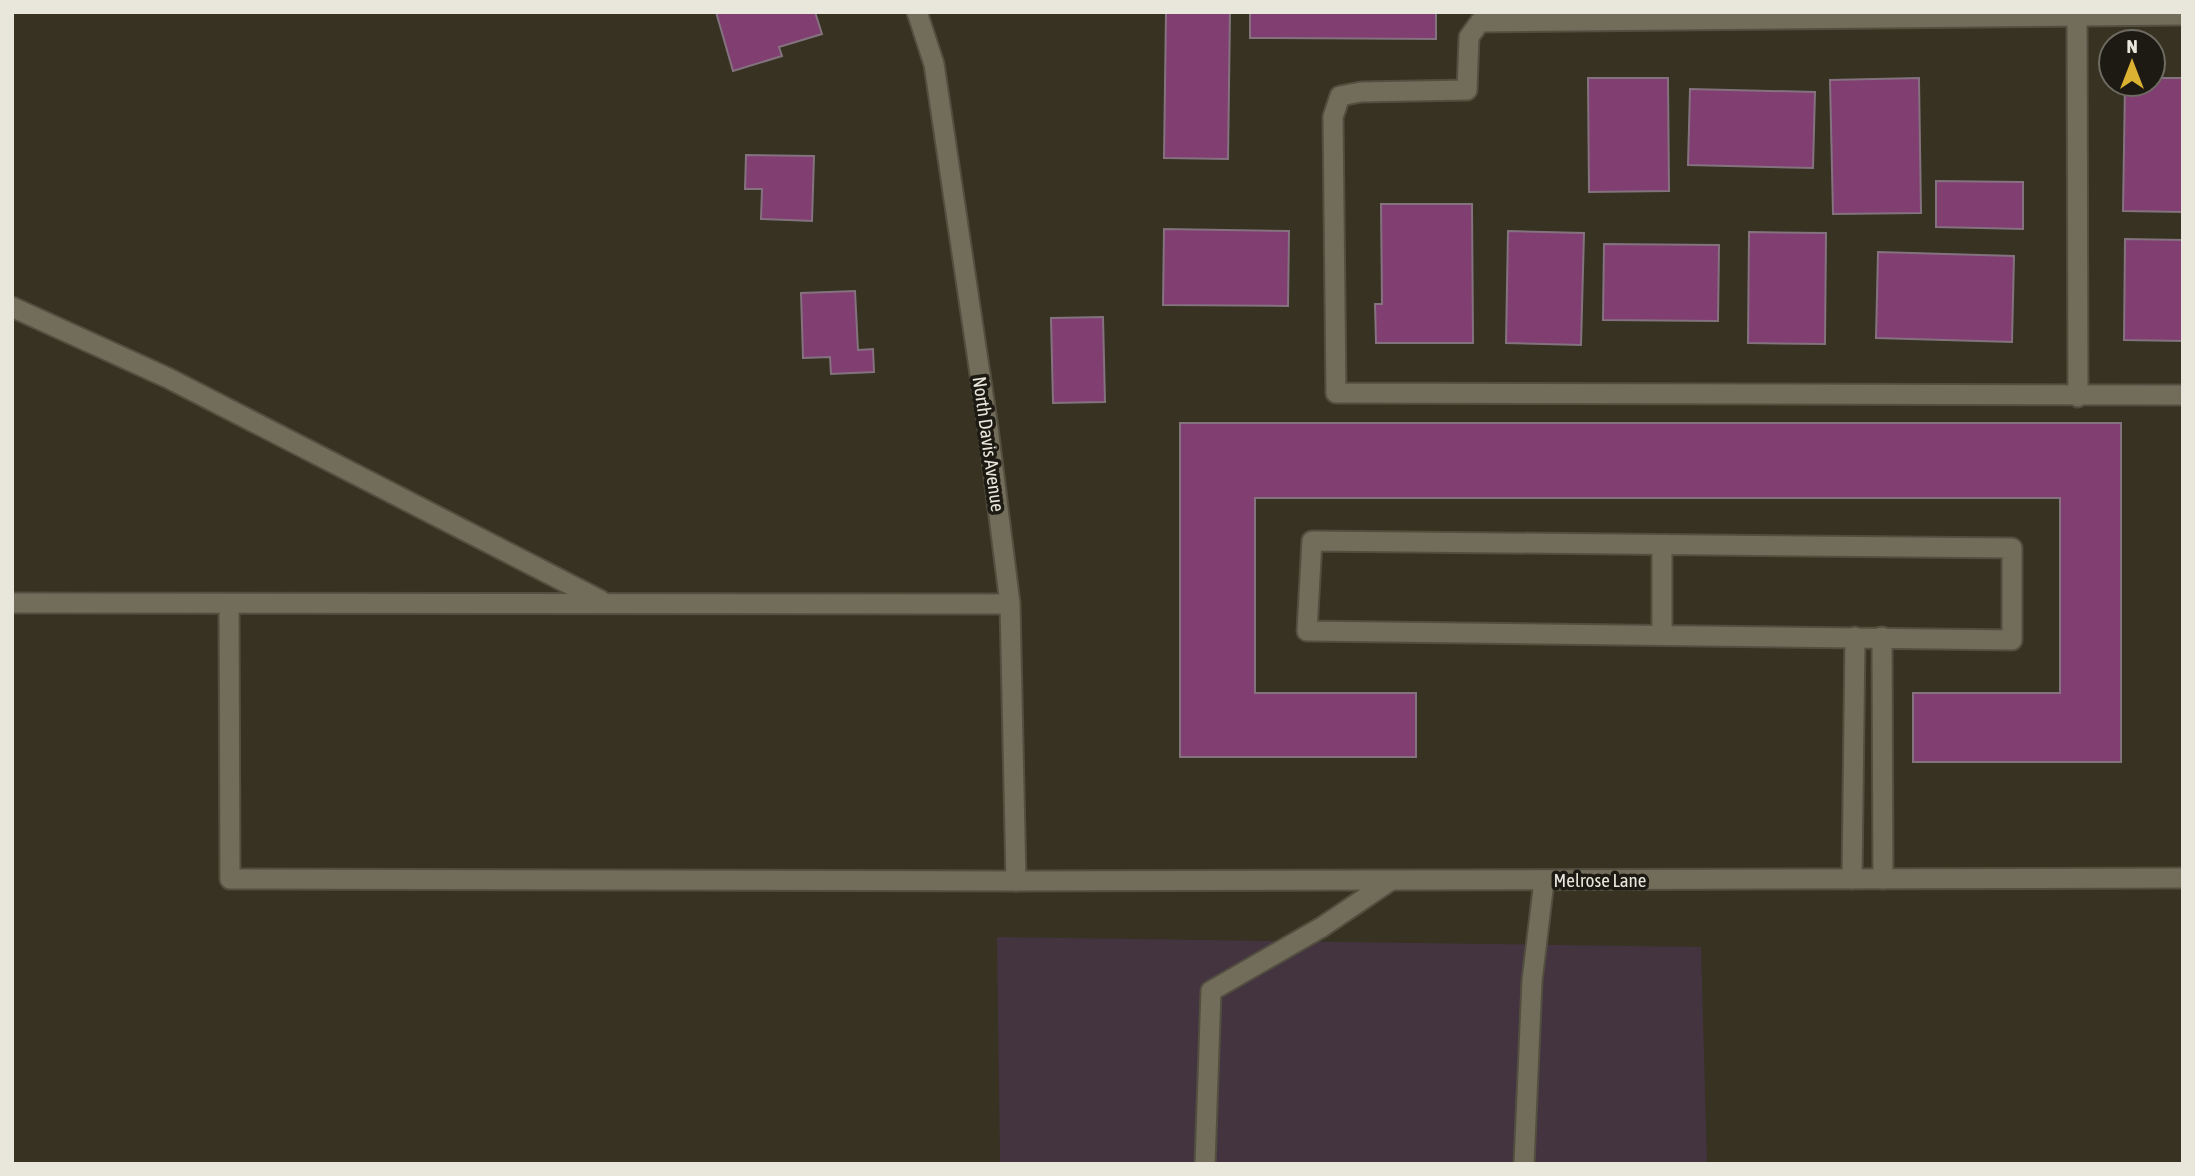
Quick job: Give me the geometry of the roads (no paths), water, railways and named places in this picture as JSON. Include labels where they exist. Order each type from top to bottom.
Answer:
[{"type":"street","name":"North Davis Avenue","points":[[917,12],[934,64],[988,428],[1010,604],[1017,881]]},
{"type":"street","points":[[2183,15],[1480,22],[1469,37],[1467,90],[1361,92],[1339,96],[1333,117],[1336,393],[2078,397],[2183,395]]},
{"type":"street","points":[[2077,16],[2078,397]]},
{"type":"street","points":[[12,307],[168,379],[604,602]]},
{"type":"street","points":[[1312,541],[1662,544],[2011,548],[2011,640],[1307,631],[1312,541]]},
{"type":"street","points":[[1662,544],[1662,634]]},
{"type":"street","points":[[12,603],[1010,604]]},
{"type":"street","name":"Melrose Lane","points":[[229,604],[230,879],[1544,881],[2183,878]]},
{"type":"street","points":[[1852,879],[1855,637]]},
{"type":"street","points":[[1882,637],[1883,879]]},
{"type":"street","points":[[1205,1164],[1211,991],[1322,927],[1390,881]]},
{"type":"street","points":[[1524,1164],[1532,981],[1544,881]]}]
